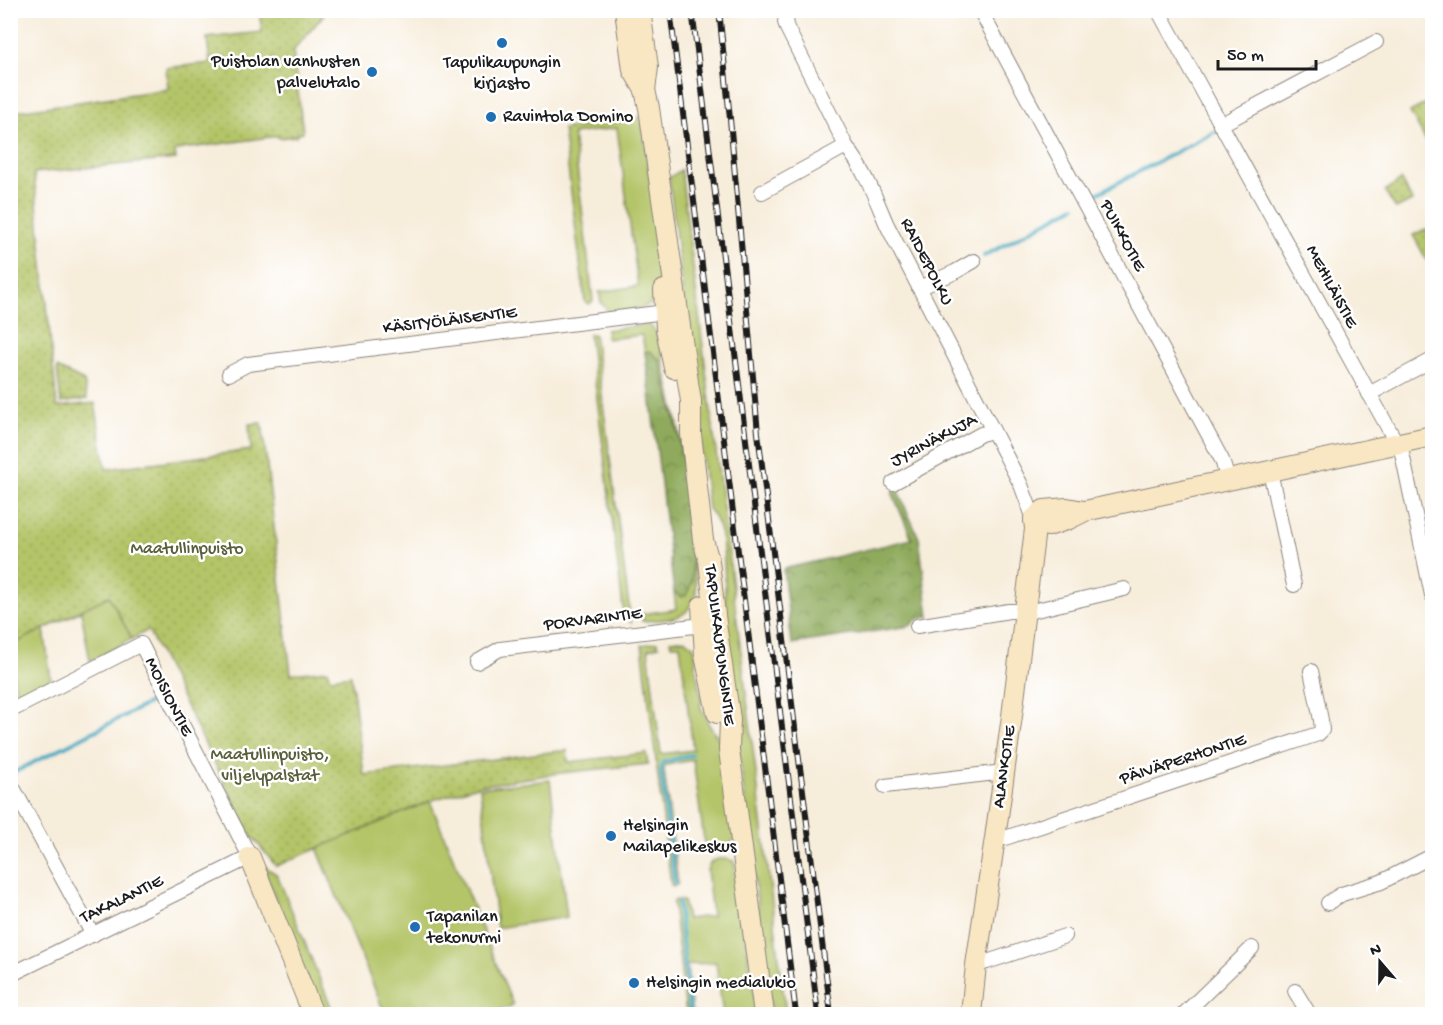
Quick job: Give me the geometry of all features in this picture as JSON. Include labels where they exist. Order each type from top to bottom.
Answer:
[{"type":"main road","name":"TAPULIKAUPUNGINTIE","points":[[625,10],[633,70],[645,90],[649,108],[666,231],[672,311],[691,401],[691,434],[703,540],[700,563],[710,624],[705,655],[719,721],[729,750],[764,1014]]},
{"type":"main road","name":"TAPULIKAUPUNGINTIE","points":[[640,10],[648,67],[645,90]]},
{"type":"main road","points":[[1034,519],[1048,526],[1085,511],[1432,436]]},
{"type":"main road","name":"ALANKOTIE","points":[[970,1014],[1004,772],[1035,529],[1034,519]]},
{"type":"main road","name":"MOISIONTIE","points":[[250,857],[313,1014]]},
{"type":"street","name":"PUIKKOTIE","points":[[980,10],[1222,460],[1228,480]]},
{"type":"street","name":"MEHILÄISTIE","points":[[1158,10],[1402,453],[1432,595]]},
{"type":"street","name":"RAIDEPOLKU","points":[[788,16],[846,146],[858,161],[874,193],[886,225],[1021,485],[1034,519]]},
{"type":"street","points":[[1220,124],[1376,42]]},
{"type":"street","points":[[762,192],[846,146]]},
{"type":"street","points":[[919,288],[974,261]]},
{"type":"street","name":"KÄSITYÖLÄISENTIE","points":[[229,374],[248,364],[672,311]]},
{"type":"street","points":[[1369,394],[1432,360]]},
{"type":"street","name":"JYRINÄKUJA","points":[[893,483],[981,434],[993,431]]},
{"type":"street","points":[[1270,471],[1294,585]]},
{"type":"street","points":[[918,626],[1009,611],[1032,611],[1124,589]]},
{"type":"street","name":"PORVARINTIE","points":[[477,662],[500,649],[710,624]]},
{"type":"street","name":"MOISIONTIE","points":[[10,711],[141,644],[250,857]]},
{"type":"street","name":"PÄIVÄPERHONTIE","points":[[995,838],[1005,838],[1318,734],[1322,730],[1321,720],[1311,670]]},
{"type":"street","points":[[885,786],[1004,772]]},
{"type":"street","points":[[10,782],[93,935]]},
{"type":"street","points":[[1328,903],[1342,894],[1381,882],[1432,856]]},
{"type":"street","name":"TAKALANTIE","points":[[10,975],[250,857]]},
{"type":"street","points":[[976,965],[1065,936]]},
{"type":"street","points":[[1184,1014],[1252,948]]},
{"type":"street","points":[[1295,991],[1309,1014]]},
{"type":"green space","name":"Maatullinpuisto","points":[[259,11],[327,11],[293,51],[303,132],[296,136],[279,138],[278,136],[182,149],[175,151],[176,159],[34,173],[57,407],[95,403],[106,469],[251,450],[249,424],[262,423],[291,674],[328,670],[330,678],[351,675],[364,775],[567,750],[568,762],[646,753],[648,764],[560,773],[477,786],[430,801],[276,866],[250,834],[148,630],[132,639],[109,596],[10,646],[10,465],[18,433],[10,385],[11,112],[168,89],[166,68],[210,63],[207,38],[262,32]]},
{"type":"green space","points":[[1432,100],[1432,152],[1410,112]]},
{"type":"green space","points":[[641,117],[653,203],[658,289],[656,298],[648,306],[635,310],[609,312],[601,303],[599,292],[638,286],[617,128],[573,134],[593,300],[589,304],[585,302],[563,129]]},
{"type":"green space","points":[[681,170],[786,1014],[771,1014],[721,605],[725,602],[724,553],[719,529],[708,509],[669,177]]},
{"type":"green space","points":[[1401,180],[1412,201],[1396,209],[1385,191]]},
{"type":"green space","points":[[1426,229],[1432,240],[1432,270],[1413,235]]},
{"type":"green space","points":[[649,324],[656,332],[659,342],[685,456],[694,527],[696,595],[686,612],[681,615],[668,619],[642,621],[642,614],[676,609],[674,592],[682,597],[692,581],[687,495],[674,415],[660,361],[650,351],[645,352],[642,335],[607,339],[606,330]]},
{"type":"green space","points":[[589,334],[594,334],[631,622],[624,616]]},
{"type":"green space","points":[[650,351],[660,360],[683,460],[692,550],[692,581],[687,595],[682,597],[674,592],[645,352]]},
{"type":"green space","points":[[57,368],[84,381],[87,399],[61,403]]},
{"type":"green space","points":[[897,489],[919,538],[929,617],[917,619],[910,626],[792,644],[783,569],[912,539],[892,492]]},
{"type":"green space","points":[[91,562],[132,639],[90,661],[81,611],[44,629],[51,680],[17,698],[11,660],[10,573]]},
{"type":"green space","points":[[670,640],[685,640],[693,646],[695,651],[702,702],[700,704],[721,746],[735,839],[729,845],[708,849],[705,847],[693,760],[666,765],[664,769],[678,884],[673,887],[642,645],[657,642],[659,646],[648,649],[661,754],[693,750],[680,645],[671,645]]},
{"type":"green space","points":[[550,780],[567,917],[497,928],[480,788]]},
{"type":"green space","name":"Tapanilan tekonurmi","points":[[430,801],[513,1005],[490,1014],[385,1014],[317,848]]},
{"type":"green space","points":[[718,859],[734,861],[757,1014],[723,1014],[716,962],[687,965],[692,1014],[686,1014],[673,902],[683,901],[687,919],[712,916],[707,870],[711,862]]},
{"type":"green space","points":[[263,866],[278,877],[334,1014],[320,1014]]},
{"type":"waterway","points":[[1089,198],[1216,131]]},
{"type":"waterway","points":[[984,256],[1075,206]]},
{"type":"waterway","points":[[11,774],[155,700]]},
{"type":"waterway","points":[[675,884],[661,770],[663,762],[692,755]]},
{"type":"waterway","points":[[678,902],[690,1014]]},
{"type":"railway","points":[[670,10],[796,1014]]},
{"type":"railway","points":[[692,10],[818,1014]]},
{"type":"railway","points":[[719,10],[758,433],[831,1014]]},
{"type":"place","name":"Tapulikaupungin kirjasto","points":[[502,43]]},
{"type":"place","name":"Puistolan vanhusten palvelutalo","points":[[372,72]]},
{"type":"place","name":"Ravintola Domino","points":[[491,117]]},
{"type":"place","name":"Helsingin Mailapelikeskus","points":[[611,836]]},
{"type":"place","name":"Tapanilan tekonurmi","points":[[415,927]]},
{"type":"place","name":"Helsingin medialukio","points":[[634,983]]},
{"type":"park label","name":"Maatullinpuisto, viljelypalstat","points":[[270,765]]}]
